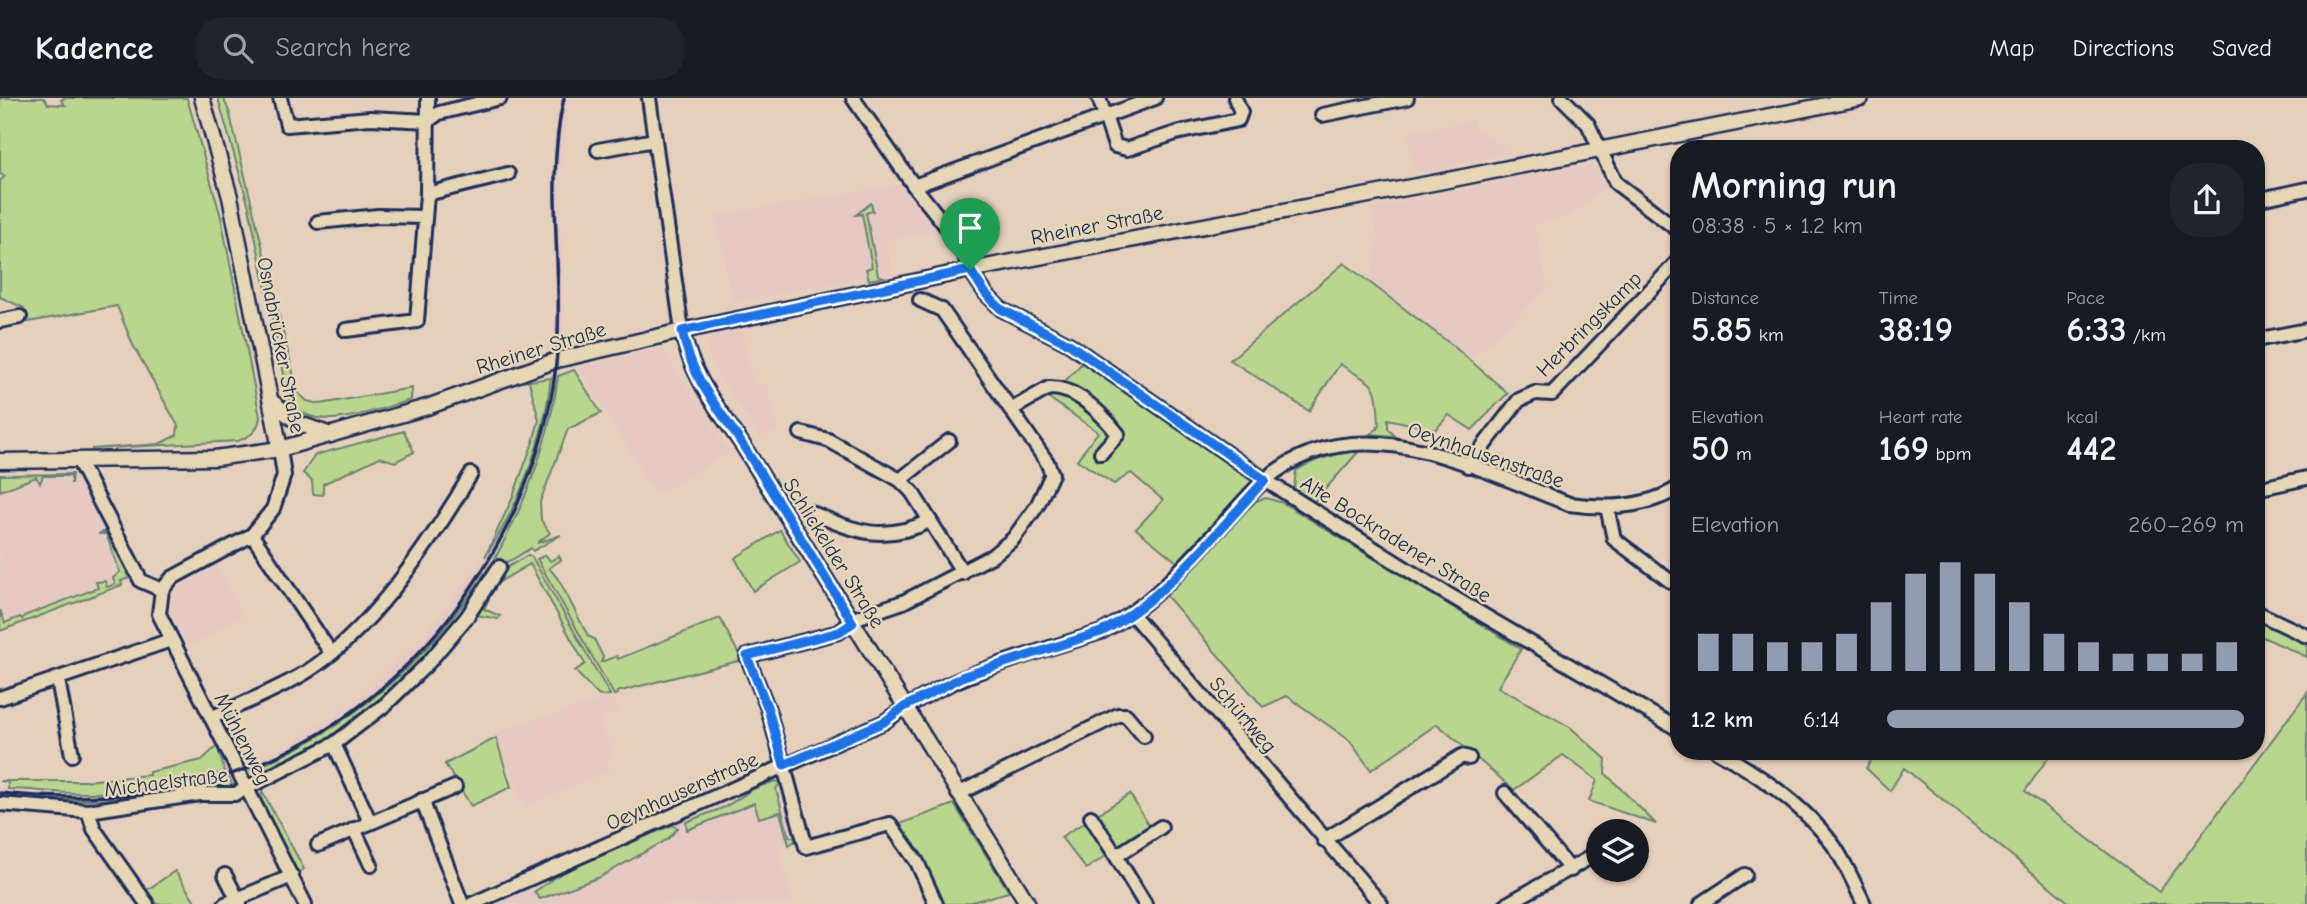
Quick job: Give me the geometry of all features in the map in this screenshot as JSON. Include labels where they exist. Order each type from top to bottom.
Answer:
[{"type":"main road","name":"Osnabrücker Straße","points":[[0,461],[79,462],[215,458],[280,449],[230,197],[202,98]]},
{"type":"main road","name":"Rheiner Straße","points":[[280,449],[427,407],[557,360],[682,331],[970,270],[1861,98]]},
{"type":"main road","name":"Schlickelder Straße","points":[[682,331],[689,362],[701,385],[742,444],[1028,904]]},
{"type":"main road","points":[[272,402],[300,424],[332,435]]},
{"type":"street","points":[[280,98],[287,125],[370,118],[428,121],[439,113],[500,98]]},
{"type":"street","points":[[346,330],[417,321],[427,194],[429,98]]},
{"type":"street","points":[[649,98],[682,331]]},
{"type":"street","name":"Alte Bockradener Straße","points":[[853,98],[914,186],[961,245],[970,270],[986,294],[1001,309],[1069,344],[1265,480],[1432,586],[1670,724]]},
{"type":"street","points":[[1099,98],[1115,146],[1127,149],[1176,133],[1238,120],[1241,112],[1235,98]]},
{"type":"street","points":[[914,186],[1155,98]]},
{"type":"street","points":[[1322,116],[1407,98]]},
{"type":"street","points":[[1562,98],[1588,124],[1616,183],[1670,224]]},
{"type":"street","points":[[598,150],[655,140]]},
{"type":"street","points":[[427,194],[508,174]]},
{"type":"street","points":[[2265,198],[2307,189]]},
{"type":"street","points":[[318,222],[378,216],[425,217]]},
{"type":"street","name":"Herbringskamp","points":[[1468,466],[1519,400],[1535,393],[1552,394],[1670,269]]},
{"type":"street","points":[[920,300],[942,310],[1048,462],[1052,474],[1037,506],[1013,539],[992,556],[963,573],[903,602],[859,617],[839,632],[747,656],[768,709],[806,847],[890,824],[918,862],[936,904]]},
{"type":"street","points":[[0,321],[20,317]]},
{"type":"street","points":[[2265,338],[2307,330]]},
{"type":"street","points":[[1012,409],[1049,388],[1056,388],[1078,398],[1101,414],[1118,434],[1101,453]]},
{"type":"street","points":[[801,433],[828,440],[900,480],[963,573]]},
{"type":"street","points":[[900,480],[949,440]]},
{"type":"street","name":"Oeynhausenstraße","points":[[472,904],[884,722],[904,707],[964,676],[1101,632],[1132,614],[1187,564],[1265,480],[1298,459],[1328,446],[1363,442],[1429,452],[1569,504],[1607,507],[1642,502],[1670,491]]},
{"type":"street","points":[[79,462],[141,581],[162,590],[172,578],[252,535],[273,509],[282,488],[280,449]]},
{"type":"street","points":[[211,718],[307,671],[331,653],[396,585],[439,528],[471,474]]},
{"type":"street","points":[[2265,487],[2307,478]]},
{"type":"street","points":[[1607,507],[1614,539],[1670,581]]},
{"type":"street","points":[[810,512],[854,531],[884,535],[909,531],[930,521]]},
{"type":"street","points":[[252,535],[331,653]]},
{"type":"street","name":"Michaelstraße","points":[[0,804],[88,811],[200,794],[228,796],[247,788],[334,744],[386,704],[428,663],[467,617],[499,567]]},
{"type":"street","name":"Mühlenweg","points":[[162,590],[159,614],[170,639],[305,904]]},
{"type":"street","name":"Schürfweg","points":[[1132,614],[1381,904]]},
{"type":"street","points":[[2265,616],[2307,636]]},
{"type":"street","points":[[0,698],[170,639]]},
{"type":"street","points":[[58,680],[72,755]]},
{"type":"street","points":[[958,794],[1118,715],[1126,715],[1144,736]]},
{"type":"street","points":[[334,744],[370,822]]},
{"type":"street","points":[[1324,840],[1462,755],[1469,758]]},
{"type":"street","points":[[1733,760],[1783,795],[1818,825],[1836,849],[1864,904]]},
{"type":"street","points":[[318,845],[455,787]]},
{"type":"street","points":[[1505,793],[1571,870]]},
{"type":"street","points":[[422,800],[462,904]]},
{"type":"street","points":[[88,811],[94,829],[147,904]]},
{"type":"street","points":[[1091,817],[1145,904]]},
{"type":"street","points":[[1116,856],[1161,827]]},
{"type":"street","points":[[354,829],[371,865]]},
{"type":"street","points":[[1507,904],[1586,861]]},
{"type":"street","points":[[225,875],[234,902],[292,876]]},
{"type":"street","points":[[1700,904],[1745,875]]},
{"type":"shaded area","points":[[560,98],[570,98],[560,173],[564,342],[555,344],[551,174]]},
{"type":"shaded area","points":[[1474,120],[1476,132],[1484,131],[1510,153],[1414,174],[1406,133]]},
{"type":"shaded area","points":[[1588,165],[1598,171],[1607,186],[1570,217],[1535,224],[1548,289],[1472,359],[1371,283],[1375,248],[1379,243],[1370,208]]},
{"type":"shaded area","points":[[903,184],[933,222],[933,229],[928,233],[887,241],[893,273],[732,303],[715,215]]},
{"type":"shaded area","points":[[743,329],[754,385],[767,382],[773,414],[781,430],[759,437],[716,373],[707,354],[708,343],[714,337]]},
{"type":"shaded area","points":[[652,350],[666,355],[730,452],[656,497],[579,367]]},
{"type":"shaded area","points":[[558,376],[543,451],[519,512],[489,567],[457,613],[419,659],[360,710],[290,753],[204,786],[100,802],[0,796],[0,781],[189,782],[225,772],[283,748],[357,700],[419,640],[492,548],[520,490],[542,427],[551,378]]},
{"type":"shaded area","points":[[34,473],[80,476],[135,580],[0,631],[0,477]]},
{"type":"shaded area","points":[[218,566],[243,616],[190,647],[173,621],[171,599],[182,584]]},
{"type":"shaded area","points":[[612,697],[620,711],[604,718],[601,724],[614,752],[608,762],[611,770],[525,808],[495,731]]},
{"type":"shaded area","points":[[775,781],[784,790],[797,835],[792,844],[779,848],[794,904],[492,904]]},
{"type":"green space","points":[[0,98],[44,98],[48,104],[65,105],[61,100],[64,98],[187,98],[221,217],[260,417],[258,426],[250,435],[238,441],[91,449],[159,444],[177,435],[178,426],[133,345],[117,306],[28,322],[24,308],[0,297],[0,181],[5,176],[0,174]]},
{"type":"green space","points":[[218,98],[223,98],[229,111],[298,393],[307,401],[320,404],[412,388],[411,400],[365,414],[332,419],[316,418],[302,413],[290,403],[249,207]]},
{"type":"green space","points":[[871,203],[873,211],[866,213],[878,275],[884,277],[869,280],[866,269],[872,267],[862,214],[856,215]]},
{"type":"green space","points":[[1344,263],[1452,345],[1508,393],[1472,430],[1449,415],[1435,430],[1388,419],[1388,428],[1395,436],[1370,434],[1379,424],[1375,391],[1368,381],[1340,364],[1309,411],[1230,360]]},
{"type":"green space","points":[[1082,363],[1252,481],[1177,562],[1136,529],[1163,500],[1131,473],[1114,484],[1077,460],[1098,432],[1049,398]]},
{"type":"green space","points":[[574,370],[601,413],[568,429],[540,502],[541,520],[550,533],[537,543],[561,535],[508,562],[493,562],[526,495],[549,425],[558,376]]},
{"type":"green space","points":[[551,378],[543,425],[529,471],[498,537],[485,557],[512,499],[539,420],[529,381]]},
{"type":"green space","points":[[404,431],[414,452],[395,462],[380,457],[323,484],[323,495],[313,494],[312,481],[303,473],[315,455]]},
{"type":"green space","points":[[1360,450],[1314,502],[1294,488],[1296,471],[1327,457]]},
{"type":"green space","points":[[72,474],[71,484],[71,476],[43,476],[40,483],[36,477],[0,491],[0,475]]},
{"type":"green space","points":[[1266,498],[1283,503],[1521,649],[1498,687],[1570,727],[1606,759],[1605,773],[1656,824],[1649,822],[1649,819],[1641,819],[1589,801],[1597,780],[1563,755],[1514,790],[1437,724],[1371,770],[1349,740],[1287,696],[1263,707],[1164,593],[1256,501]]},
{"type":"green space","points":[[108,530],[132,577],[121,581],[122,585],[0,631],[0,610],[5,623],[20,617],[22,619],[26,615],[98,588],[96,582],[105,581],[107,587],[115,584],[113,578],[120,572],[106,534],[98,534]]},
{"type":"green space","points":[[780,530],[800,562],[753,591],[735,558]]},
{"type":"green space","points":[[528,555],[532,557],[610,695],[599,696],[575,671],[585,664],[530,564],[496,584],[484,609],[500,616],[498,619],[476,615],[496,574]]},
{"type":"green space","points":[[546,555],[550,561],[559,556],[561,560],[549,568],[559,580],[588,636],[594,639],[603,657],[601,662],[617,656],[618,659],[720,618],[742,660],[617,692],[618,694],[614,695],[537,559]]},
{"type":"green space","points":[[489,567],[496,569],[432,658],[341,735],[287,763],[254,776],[251,770],[323,734],[386,687],[415,661],[441,632]]},
{"type":"green space","points":[[2265,623],[2307,644],[2307,657],[2265,638]]},
{"type":"green space","points":[[2307,693],[2307,904],[2071,904],[1904,768],[1890,791],[1866,768],[1871,760],[2047,760],[2025,791],[2159,892],[2257,760],[2265,760],[2265,749]]},
{"type":"green space","points":[[496,738],[511,787],[471,806],[445,764]]},
{"type":"green space","points":[[217,746],[225,772],[152,788],[68,793],[8,789],[8,782],[0,781],[85,781],[149,775],[149,772],[202,760]]},
{"type":"green space","points":[[229,778],[234,788],[77,806],[0,801],[0,796],[59,800],[143,797]]},
{"type":"green space","points":[[775,781],[780,783],[776,789],[789,836],[798,839],[789,845],[780,812],[759,818],[754,803],[687,830],[686,822],[725,807],[753,789]]},
{"type":"green space","points":[[262,791],[304,869],[297,874],[261,805]]},
{"type":"green space","points":[[1130,794],[1150,827],[1086,869],[1061,837]]},
{"type":"green space","points":[[954,804],[1009,892],[964,904],[943,904],[923,859],[897,825]]},
{"type":"green space","points":[[672,825],[678,828],[668,839],[600,877],[540,899],[534,892],[561,873]]},
{"type":"green space","points":[[175,871],[197,904],[155,904],[144,892]]},
{"type":"railway","points":[[0,793],[57,797],[113,796],[169,789],[225,776],[286,752],[343,718],[395,676],[442,627],[481,572],[513,513],[538,451],[553,387],[558,315],[555,170],[564,98]]},
{"type":"route","points":[[970,270],[986,294],[1001,309],[1069,344],[1265,480],[1187,564],[1120,623],[1101,632],[964,676],[904,707],[884,722],[784,765],[768,709],[747,656],[839,632],[853,623],[742,444],[701,385],[689,362],[682,331],[970,270]]}]
